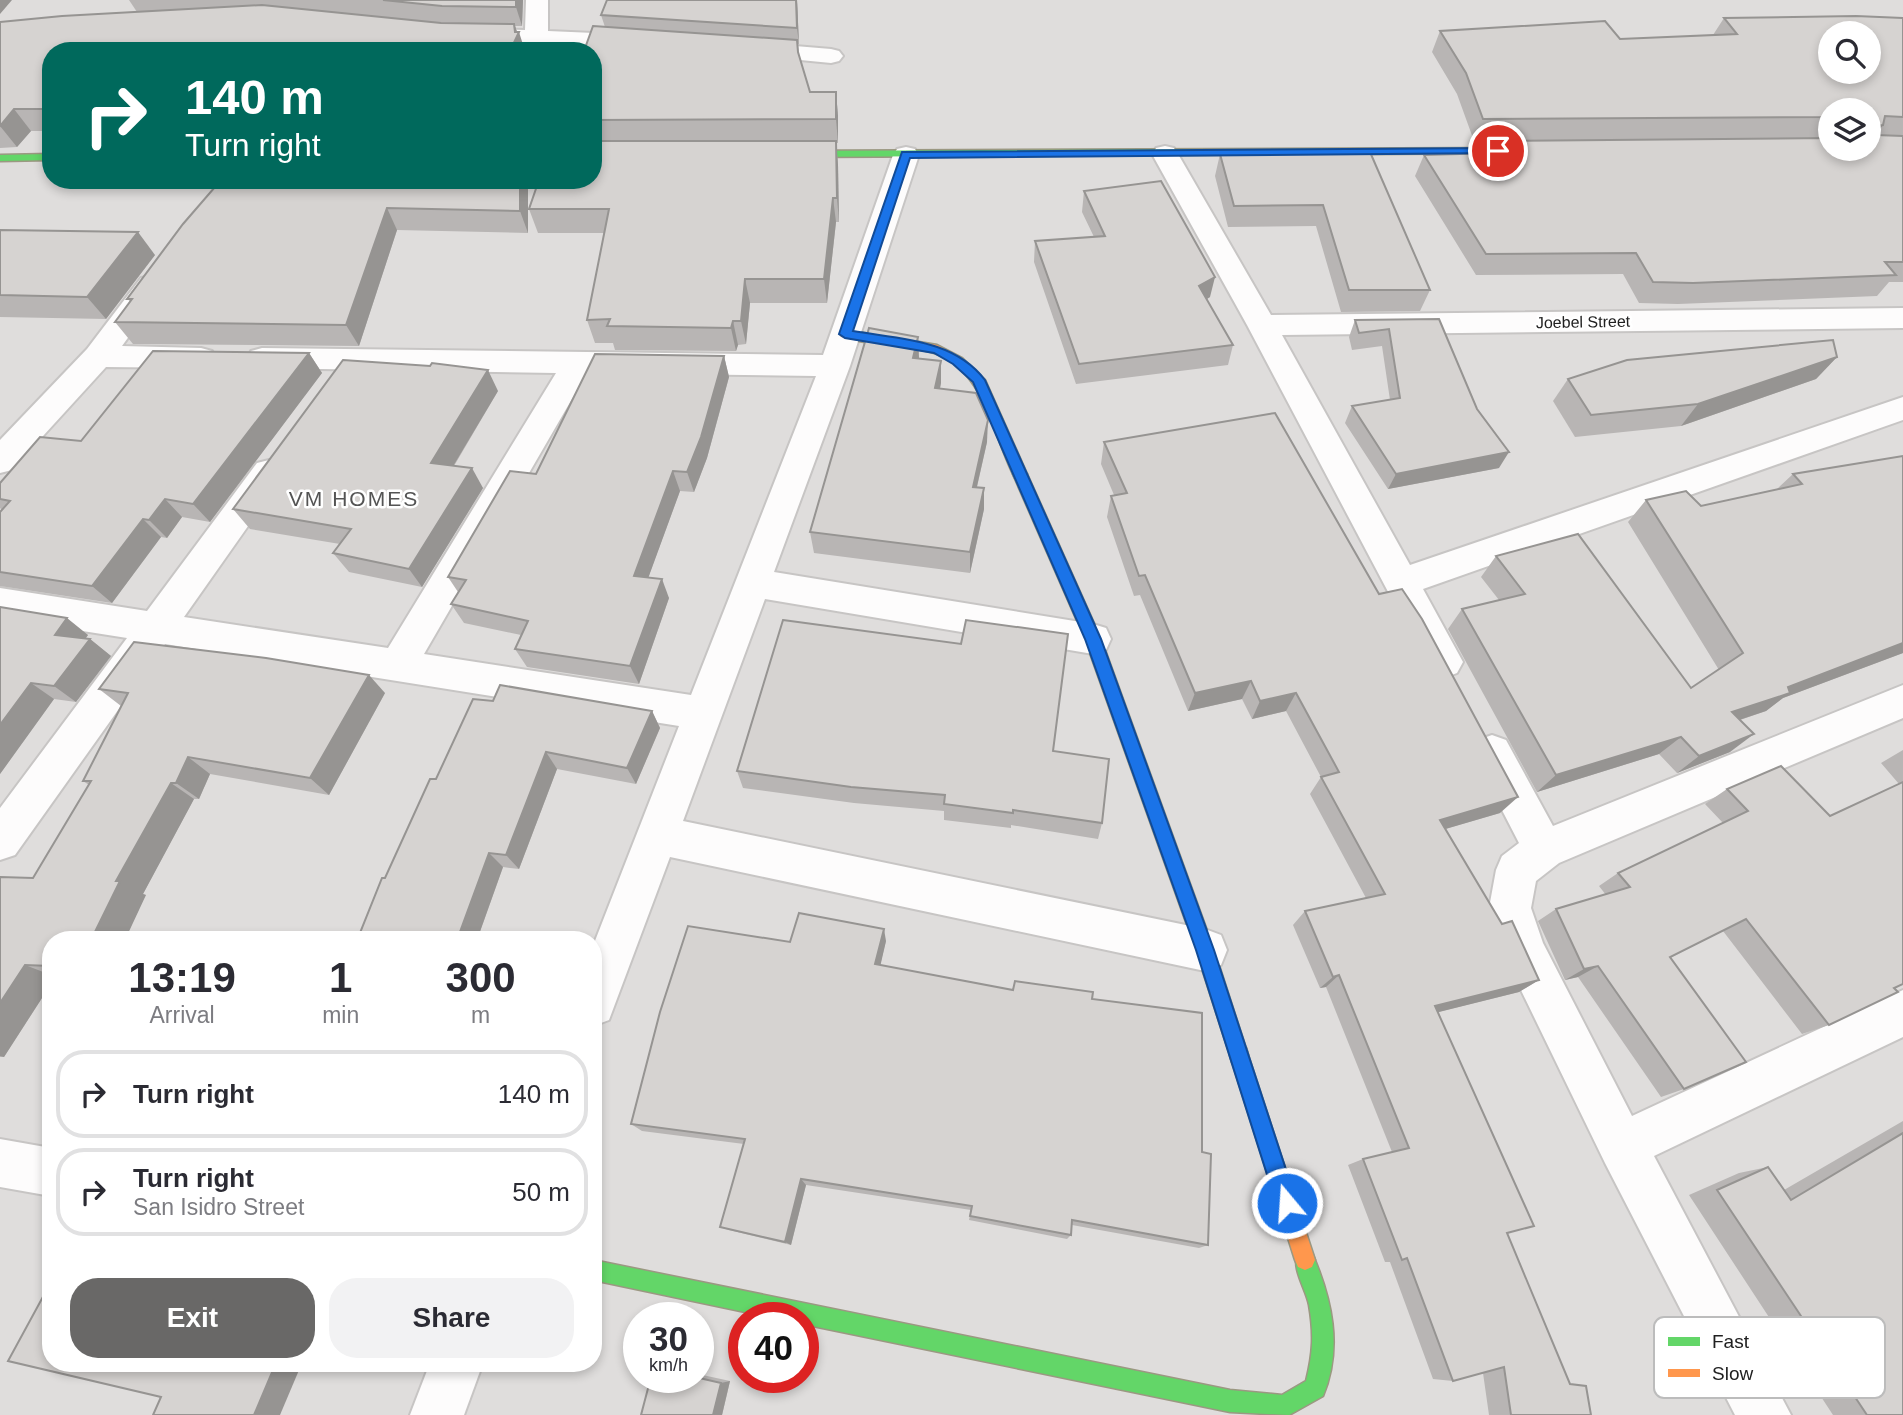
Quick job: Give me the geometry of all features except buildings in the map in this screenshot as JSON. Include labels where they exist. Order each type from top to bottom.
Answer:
[{"type":"street","points":[[537,0],[537,42]]},
{"type":"street","points":[[449,35],[526,42]]},
{"type":"street","points":[[602,43],[657,43]]},
{"type":"street","points":[[724,47],[831,56]]},
{"type":"street","points":[[770,154],[1553,150]]},
{"type":"street","points":[[1165,154],[1262,325],[1460,691]]},
{"type":"street","points":[[602,980],[840,350],[906,155]]},
{"type":"street","points":[[0,158],[42,158]]},
{"type":"street","points":[[0,461],[98,356],[172,257]]},
{"type":"street","name":"Joebel Street","points":[[1262,325],[1903,318]]},
{"type":"street","points":[[98,356],[577,363],[840,350],[937,349],[958,361],[979,380],[1093,639],[1205,950],[1319,1304],[1324,1354],[1315,1388],[1284,1406],[1230,1401],[602,1272]]},
{"type":"street","points":[[327,393],[351,359]]},
{"type":"street","points":[[397,666],[577,363]]},
{"type":"street","points":[[1402,582],[1903,408]]},
{"type":"street","points":[[0,841],[286,449]]},
{"type":"street","points":[[752,583],[1093,639]]},
{"type":"street","points":[[0,603],[703,713]]},
{"type":"street","points":[[1712,1317],[1524,951],[1510,908],[1517,870],[1544,849],[1903,701]]},
{"type":"street","points":[[1479,728],[1544,849]]},
{"type":"street","points":[[657,835],[1205,950]]},
{"type":"street","points":[[1622,1146],[1903,1013]]},
{"type":"street","points":[[0,1163],[42,1170]]},
{"type":"street","points":[[437,1415],[454,1372]]},
{"type":"street","points":[[1755,1398],[1764,1415]]},
{"type":"shaded area","points":[[0,0],[1903,0],[1903,1415],[0,1415]]},
{"type":"traffic: fast","points":[[784,154],[1540,151]]},
{"type":"traffic: fast","points":[[0,158],[42,157]]},
{"type":"traffic: fast","points":[[1020,474],[1093,639],[1205,950],[1239,1055]]},
{"type":"traffic: fast","points":[[602,1272],[1230,1401],[1284,1406],[1315,1388],[1324,1354],[1319,1304],[1305,1260]]},
{"type":"traffic: slow","points":[[845,334],[937,349],[958,361],[979,380],[1020,474]]},
{"type":"traffic: slow","points":[[1239,1055],[1305,1260]]},
{"type":"district","name":"VM HOMES","points":[[354,498]]},
{"type":"route","points":[[1287,1203],[1205,950],[1093,639],[979,380],[958,361],[937,349],[845,334],[906,155],[1498,151]]}]
